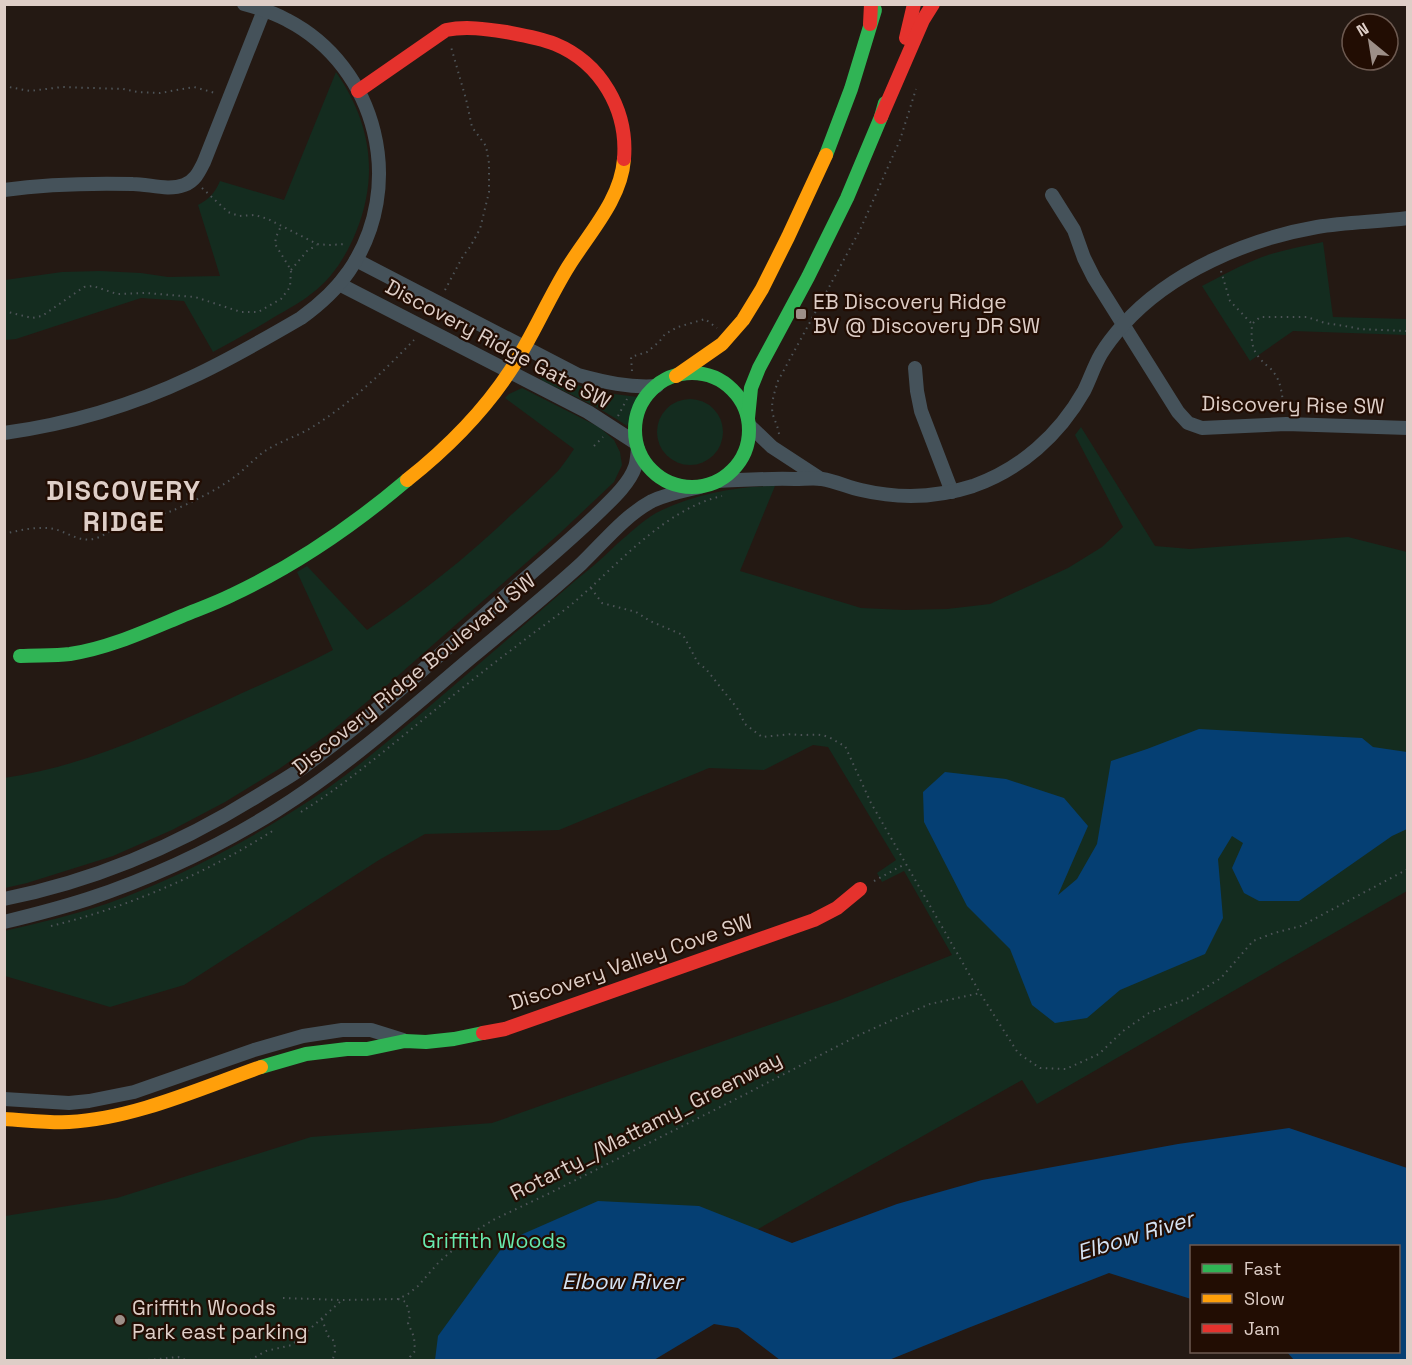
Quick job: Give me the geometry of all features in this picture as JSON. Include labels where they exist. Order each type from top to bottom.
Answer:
[{"type":"main road","points":[[870,24],[871,4]]},
{"type":"main road","points":[[876,4],[851,88],[827,149],[795,223],[743,321],[713,352],[657,386],[647,395],[639,412],[635,431],[637,446],[648,466],[662,479],[680,486],[700,487],[728,475],[742,457],[749,436],[751,388],[759,368],[842,208],[923,21],[933,4]]},
{"type":"main road","points":[[881,117],[909,28],[914,4]]},
{"type":"main road","points":[[20,656],[68,654],[100,647],[154,628],[232,595],[346,528],[406,482],[482,408],[509,372],[574,257],[602,216],[620,181],[624,158],[623,130],[617,107],[603,81],[586,62],[547,41],[518,34],[452,28],[358,91]]},
{"type":"main road","points":[[676,376],[689,373],[715,378],[726,385],[740,400],[748,421]]},
{"type":"main road","name":"Discovery Valley Cove SW","points":[[4,1119],[69,1122],[115,1116],[143,1109],[306,1054],[368,1049],[405,1041],[444,1040],[505,1029],[814,920],[837,908],[860,889]]},
{"type":"street","points":[[4,433],[61,423],[103,412],[133,402],[231,358],[311,311],[339,284],[355,261],[370,229],[379,186],[379,165],[368,111],[358,91],[336,59],[321,43],[287,20],[244,4]]},
{"type":"street","points":[[4,190],[53,184],[137,184],[177,187],[193,180],[204,162],[264,10]]},
{"type":"street","name":"Discovery Rise SW","points":[[1052,195],[1074,230],[1094,278],[1178,412],[1188,423],[1202,428],[1286,424],[1407,428]]},
{"type":"street","points":[[718,481],[763,478],[821,479],[861,490],[908,497],[952,492],[975,485],[1005,472],[1028,457],[1049,438],[1063,423],[1101,354],[1123,325],[1151,299],[1185,275],[1217,258],[1258,241],[1319,226],[1407,218]]},
{"type":"street","name":"Discovery Ridge Gate SW","points":[[355,261],[578,375],[607,383],[657,386]]},
{"type":"street","name":"Discovery Ridge Gate SW","points":[[339,284],[588,412],[637,446]]},
{"type":"street","points":[[915,368],[921,411],[952,492]]},
{"type":"street","points":[[748,421],[772,447],[821,479]]},
{"type":"street","name":"Discovery Ridge Boulevard SW","points":[[4,899],[39,892],[97,874],[166,846],[230,813],[300,769],[396,692],[576,534],[626,482],[634,468],[637,446]]},
{"type":"street","name":"Discovery Ridge Boulevard SW","points":[[4,922],[60,908],[126,885],[222,842],[277,810],[333,771],[372,740],[579,565],[641,508],[665,496],[700,487]]},
{"type":"street","name":"Discovery Valley Cove SW","points":[[4,1099],[69,1103],[134,1092],[279,1042],[323,1032],[371,1030],[405,1041]]},
{"type":"path","points":[[445,290],[480,229],[489,192],[489,163],[486,146],[471,127],[466,99],[446,30]]},
{"type":"path","points":[[779,437],[778,426],[772,413],[778,381],[860,230],[900,140],[917,85]]},
{"type":"path","points":[[4,86],[30,91],[62,87],[123,88],[160,93],[194,87],[229,98]]},
{"type":"path","points":[[193,180],[228,212],[239,216],[255,215],[268,219],[317,244],[347,244],[355,261]]},
{"type":"path","points":[[4,311],[32,318],[42,316],[84,287],[93,286],[117,294],[146,293],[195,297],[242,312],[258,312],[281,299],[291,281],[291,270],[275,244],[281,226]]},
{"type":"path","points":[[291,270],[307,251],[317,244]]},
{"type":"path","points":[[1217,258],[1230,301],[1252,324]]},
{"type":"path","points":[[1286,424],[1281,387],[1274,373],[1253,350],[1252,324],[1260,317],[1307,317],[1345,327],[1407,331]]},
{"type":"path","points":[[594,446],[617,419],[629,395],[632,376],[631,357],[647,352],[665,334],[678,327],[705,319],[712,324]]},
{"type":"path","points":[[4,534],[33,528],[56,529],[86,540],[96,538],[132,518],[167,513],[187,504],[236,476],[268,450],[313,426],[363,388],[414,340]]},
{"type":"path","points":[[591,588],[602,603],[636,612],[650,621],[683,635],[698,663],[737,708],[745,724],[762,737],[792,734],[828,736],[845,746],[871,803],[980,993],[1018,1053],[1040,1068],[1066,1068],[1099,1054],[1123,1031],[1149,1013],[1189,998],[1221,978],[1253,941],[1301,926],[1407,869]]},
{"type":"path","points":[[860,889],[905,864]]},
{"type":"path","name":"Rotarty_/Mattamy_Greenway","points":[[398,1299],[418,1286],[439,1262],[475,1231],[495,1218],[890,1021],[930,1005],[980,993]]},
{"type":"path","points":[[283,1298],[398,1299],[406,1302],[410,1316],[408,1323],[414,1338],[415,1350],[410,1360]]},
{"type":"path","points":[[250,1360],[266,1351],[292,1345],[342,1300]]},
{"type":"path","points":[[322,1319],[328,1336],[334,1341],[336,1352],[332,1360]]},
{"type":"path","points":[[148,1360],[178,1357],[186,1360]]},
{"type":"green space","points":[[336,72],[348,91],[364,130],[368,150],[368,190],[356,232],[348,250],[332,274],[319,288],[294,306],[213,352],[184,301],[141,298],[16,339],[5,340],[5,280],[62,272],[100,271],[168,277],[220,276],[198,205],[211,195],[220,181],[284,200]]},
{"type":"green space","points":[[1323,242],[1333,317],[1407,319],[1407,335],[1293,331],[1250,361],[1202,286],[1262,257]]},
{"type":"green space","points":[[548,369],[580,386],[598,392],[638,397],[627,426],[596,407],[543,381],[540,375],[542,371]]},
{"type":"green space","points":[[522,388],[599,427],[614,440],[620,452],[622,465],[614,482],[560,533],[393,680],[327,735],[279,769],[225,802],[172,830],[113,856],[5,888],[4,778],[61,766],[144,737],[333,650],[297,572],[307,566],[367,630],[405,604],[459,561],[547,482],[574,449],[505,398]]},
{"type":"green space","points":[[690,399],[703,402],[713,409],[720,419],[723,432],[720,445],[713,455],[703,462],[690,465],[677,462],[667,455],[660,445],[657,432],[660,419],[667,409],[677,402]]},
{"type":"green space","name":"Griffith Woods","points":[[1081,427],[1155,546],[1190,549],[1348,537],[1407,552],[1407,891],[1037,1104],[1022,1080],[526,1360],[5,1360],[5,1216],[117,1198],[311,1137],[492,1123],[840,1000],[952,955],[904,871],[882,882],[877,873],[896,860],[828,747],[813,745],[764,770],[709,768],[559,830],[425,834],[379,860],[184,985],[110,1007],[5,976],[4,931],[81,912],[135,893],[221,853],[276,822],[340,780],[395,735],[641,523],[656,513],[684,501],[730,490],[775,486],[740,571],[861,608],[947,609],[990,604],[1068,568],[1102,547],[1123,527],[1075,435]]},
{"type":"water","points":[[1199,729],[1362,738],[1373,747],[1407,752],[1407,829],[1392,836],[1299,901],[1259,901],[1244,893],[1232,868],[1243,843],[1232,836],[1218,859],[1223,918],[1205,954],[1120,990],[1087,1018],[1055,1023],[1032,1005],[1010,949],[967,906],[924,822],[923,792],[945,772],[1006,779],[1064,798],[1088,826],[1058,895],[1077,879],[1097,844],[1111,761]]},
{"type":"water","name":"Elbow River","points":[[1289,1128],[1407,1168],[1407,1360],[1294,1360],[1288,1353],[1400,1353],[1400,1245],[1190,1245],[1190,1299],[1109,1273],[889,1360],[780,1360],[738,1328],[714,1324],[654,1360],[435,1360],[438,1336],[507,1241],[598,1201],[699,1206],[792,1243],[897,1204],[982,1180],[1178,1144]]},
{"type":"traffic: fast","points":[[826,155],[851,89],[875,10]]},
{"type":"traffic: fast","points":[[748,418],[751,388],[759,368],[847,198],[885,103]]},
{"type":"traffic: fast","points":[[692,373],[714,378],[732,390],[744,408],[749,430],[744,452],[732,470],[714,482],[692,487],[670,482],[652,470],[640,452],[635,430],[640,408],[652,390],[670,378],[692,373]]},
{"type":"traffic: fast","points":[[20,656],[70,654],[99,648],[226,598],[279,571],[324,543],[407,480]]},
{"type":"traffic: fast","points":[[261,1067],[306,1054],[367,1049],[405,1041],[426,1042],[454,1039],[483,1033]]},
{"type":"traffic: slow","points":[[676,376],[722,344],[743,320],[762,289],[826,155]]},
{"type":"traffic: slow","points":[[407,480],[463,429],[510,371],[568,267],[603,216],[617,188],[624,159]]},
{"type":"traffic: slow","points":[[4,1119],[69,1122],[118,1115],[166,1101],[261,1067]]},
{"type":"traffic: jam","points":[[870,24],[871,4]]},
{"type":"traffic: jam","points":[[906,38],[914,4]]},
{"type":"traffic: jam","points":[[881,117],[923,20],[933,4]]},
{"type":"traffic: jam","points":[[358,91],[446,30],[484,29],[537,38],[571,52],[598,76],[616,106],[624,141],[624,159]]},
{"type":"traffic: jam","points":[[483,1033],[505,1029],[814,920],[837,908],[860,889]]},
{"type":"place","name":"EB Discovery Ridge BV @ Discovery DR SW","points":[[801,314]]},
{"type":"place","name":"Griffith Woods Park east parking","points":[[120,1320]]},
{"type":"district","name":"DISCOVERY RIDGE","points":[[124,506]]}]
